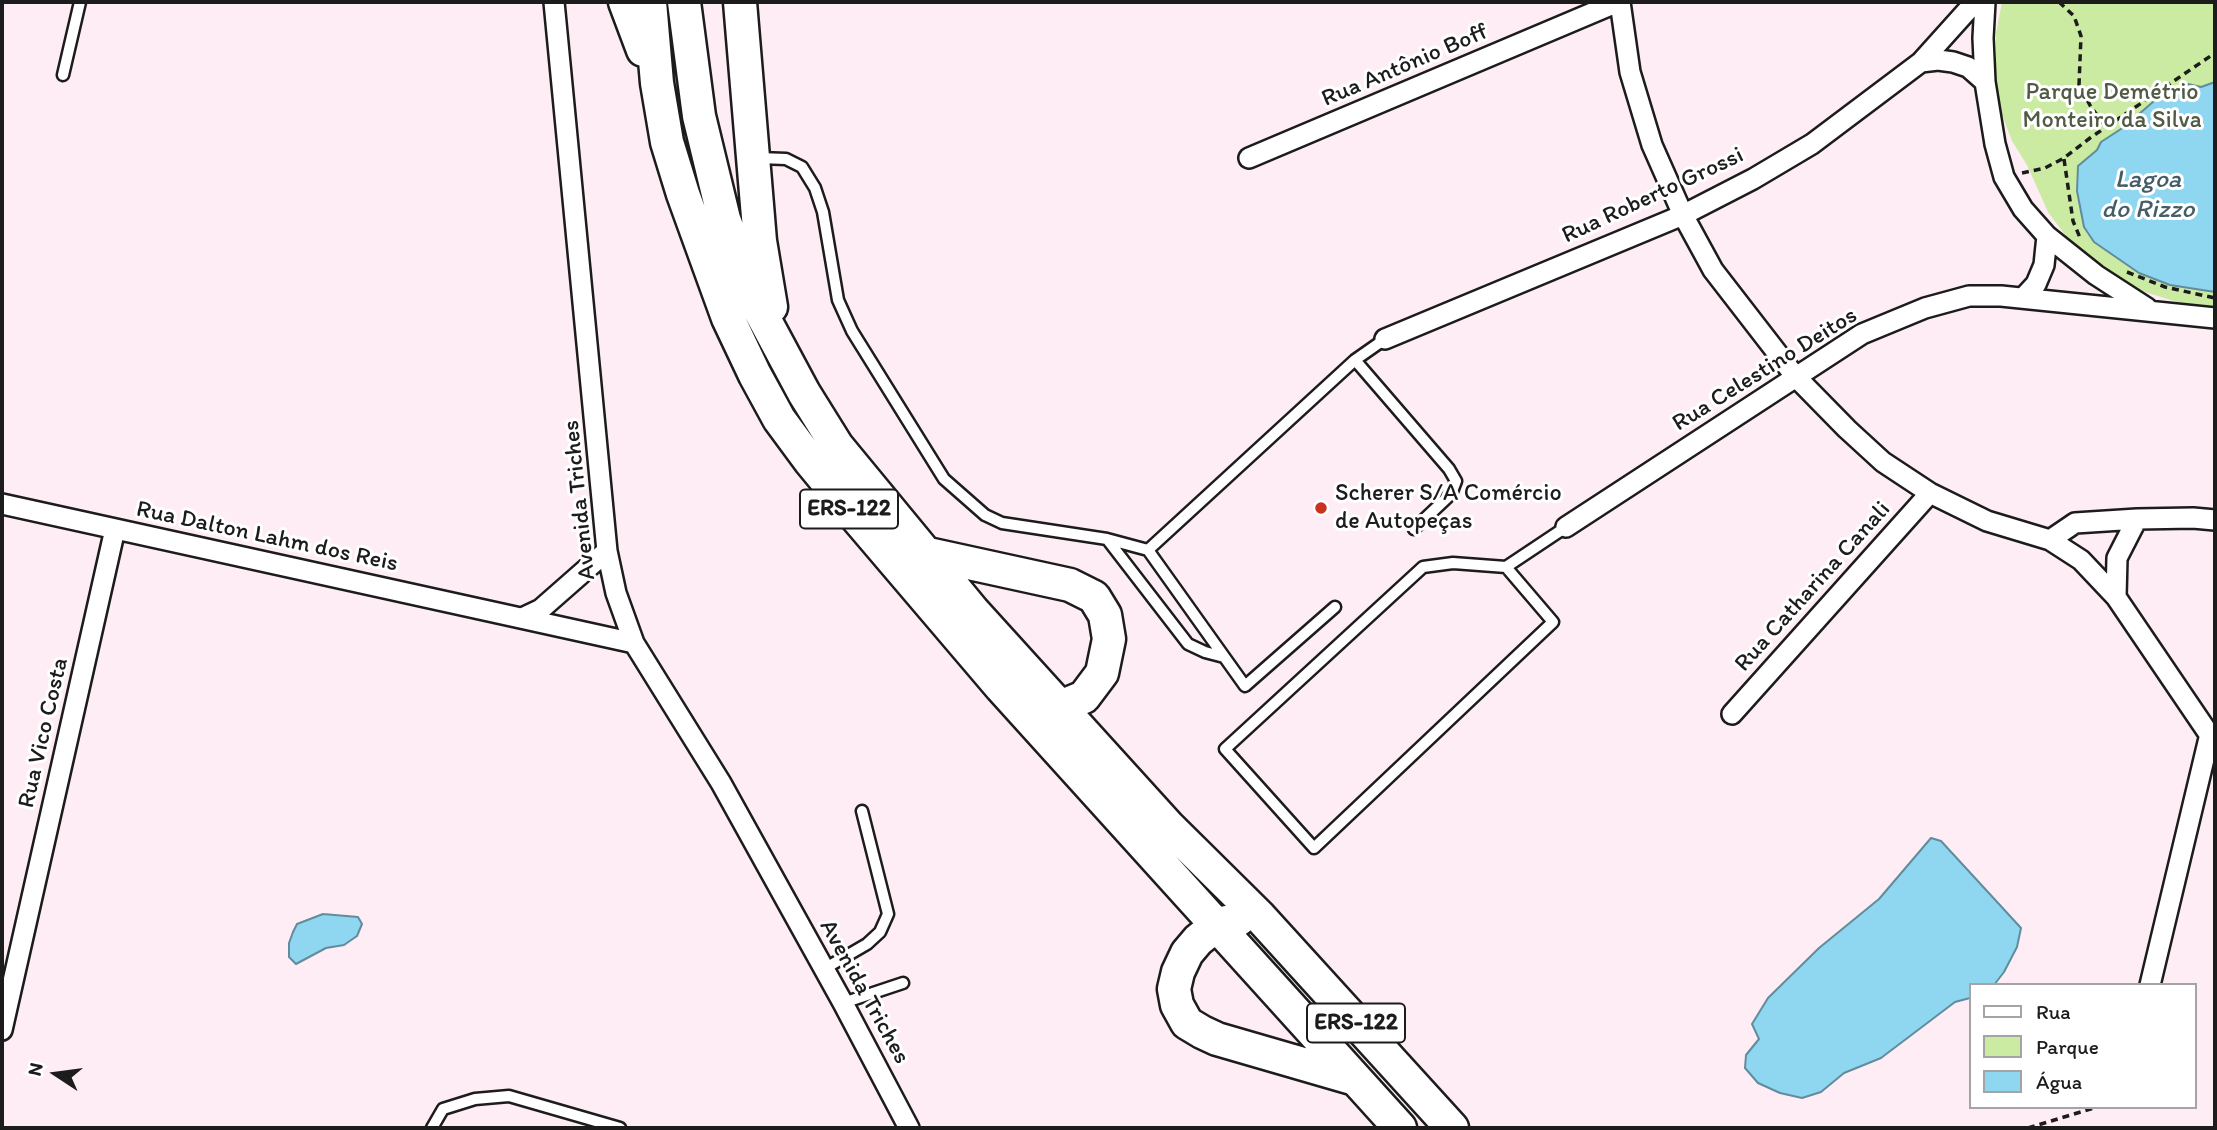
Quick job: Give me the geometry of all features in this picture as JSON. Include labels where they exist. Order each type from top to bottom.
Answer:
[{"type":"highway","points":[[625,2],[657,83]]},
{"type":"highway","name":"ERS-122","points":[[650,2],[657,83],[667,142],[728,318],[779,419],[849,509],[1001,687],[1400,1128]]},
{"type":"highway","name":"ERS-122","points":[[684,2],[699,116],[724,219],[752,296],[804,393],[837,446],[973,611],[1169,827],[1260,917],[1452,1128]]},
{"type":"highway","points":[[740,2],[760,241],[776,340]]},
{"type":"highway","points":[[928,554],[1070,585],[1094,597],[1105,615],[1110,639],[1102,673],[1084,697],[1060,707],[1036,703],[1001,687]]},
{"type":"highway","points":[[1260,917],[1218,924],[1187,953],[1174,989],[1177,1005],[1187,1023],[1217,1039],[1355,1079]]},
{"type":"street","name":"Avenida Triches","points":[[554,2],[607,551],[616,593],[634,643],[721,783],[844,1003],[909,1128]]},
{"type":"street","points":[[1619,2],[1634,84],[1652,145],[1683,215],[1713,270],[1795,376],[1846,429],[1883,462],[1930,493],[1987,521],[2050,540],[2081,560],[2116,597],[2213,739],[2151,983]]},
{"type":"street","name":"Rua Antônio Boff","points":[[1249,158],[1619,2]]},
{"type":"street","name":"Rua Roberto Grossi","points":[[1385,338],[1683,215],[1753,179],[1812,144],[1921,62],[1975,2]]},
{"type":"street","points":[[1985,2],[1985,82],[1995,144],[2004,177],[2023,209],[2047,236],[2096,275],[2150,311]]},
{"type":"street","points":[[1921,62],[1953,62],[1968,67],[1985,82]]},
{"type":"street","points":[[2024,297],[2036,284],[2044,265],[2047,236]]},
{"type":"street","name":"Rua Celestino Deitos","points":[[1566,527],[1862,334],[1925,308],[1969,296],[2024,297],[2215,318]]},
{"type":"street","name":"Rua Catharina Canali","points":[[1732,714],[1930,493]]},
{"type":"street","name":"Rua Dalton Lahm dos Reis","points":[[2,504],[634,643]]},
{"type":"street","points":[[2050,540],[2075,523],[2137,519],[2215,520]]},
{"type":"street","points":[[2116,597],[2117,558],[2137,519]]},
{"type":"street","name":"Rua Vico Costa","points":[[2,1030],[115,529]]},
{"type":"street","points":[[522,618],[541,609],[607,551]]},
{"type":"lane","points":[[62,75],[80,2]]},
{"type":"lane","points":[[754,158],[786,159],[802,167],[815,188],[828,235],[838,300],[852,331],[944,479],[985,515],[1002,523],[1107,539],[1148,550],[1245,686],[1335,607]]},
{"type":"lane","points":[[1148,550],[1355,360],[1385,338]]},
{"type":"lane","points":[[1355,360],[1449,469],[1456,481],[1451,494],[1414,529]]},
{"type":"lane","points":[[1506,567],[1553,622],[1314,848],[1225,749],[1423,568],[1454,563],[1506,567],[1566,527]]},
{"type":"lane","points":[[1107,539],[1188,644],[1205,653],[1224,657]]},
{"type":"lane","points":[[824,969],[867,944],[880,932],[888,915],[862,811]]},
{"type":"lane","points":[[844,1003],[904,983]]},
{"type":"lane","points":[[432,1128],[443,1109],[475,1099],[509,1096],[620,1128]]},
{"type":"path","points":[[2059,2],[2074,16],[2081,36],[2079,85],[2106,127]]},
{"type":"path","points":[[2004,177],[2045,168],[2064,158],[2215,54]]},
{"type":"path","points":[[2064,158],[2073,221],[2081,240],[2088,246]]},
{"type":"path","points":[[2122,269],[2165,287],[2215,298]]},
{"type":"path","points":[[2028,1128],[2090,1109]]},
{"type":"green space","name":"Parque Demétrio Monteiro da Silva","points":[[2002,2],[2215,2],[2215,311],[2145,292],[2107,274],[2071,243],[2048,212],[2027,165],[2012,141],[2001,112],[1996,81],[1996,33]]},
{"type":"water","name":"Lagoa do Rizzo","points":[[2215,82],[2215,292],[2170,285],[2139,273],[2094,242],[2084,227],[2077,191],[2078,166],[2097,150],[2101,142],[2124,127],[2161,95],[2188,84],[2201,87]]},
{"type":"water","points":[[1931,838],[1941,841],[2021,928],[2017,947],[1996,983],[1968,983],[1968,999],[1955,1002],[1881,1058],[1844,1073],[1821,1092],[1802,1098],[1780,1093],[1758,1083],[1745,1068],[1746,1055],[1759,1039],[1752,1024],[1768,998],[1819,948],[1879,899]]},
{"type":"water","points":[[323,914],[358,917],[362,924],[357,936],[344,945],[326,948],[296,964],[289,957],[289,943],[297,924]]},
{"type":"place","name":"Scherer S/A Comércio de Autopeças","points":[[1321,508]]}]
